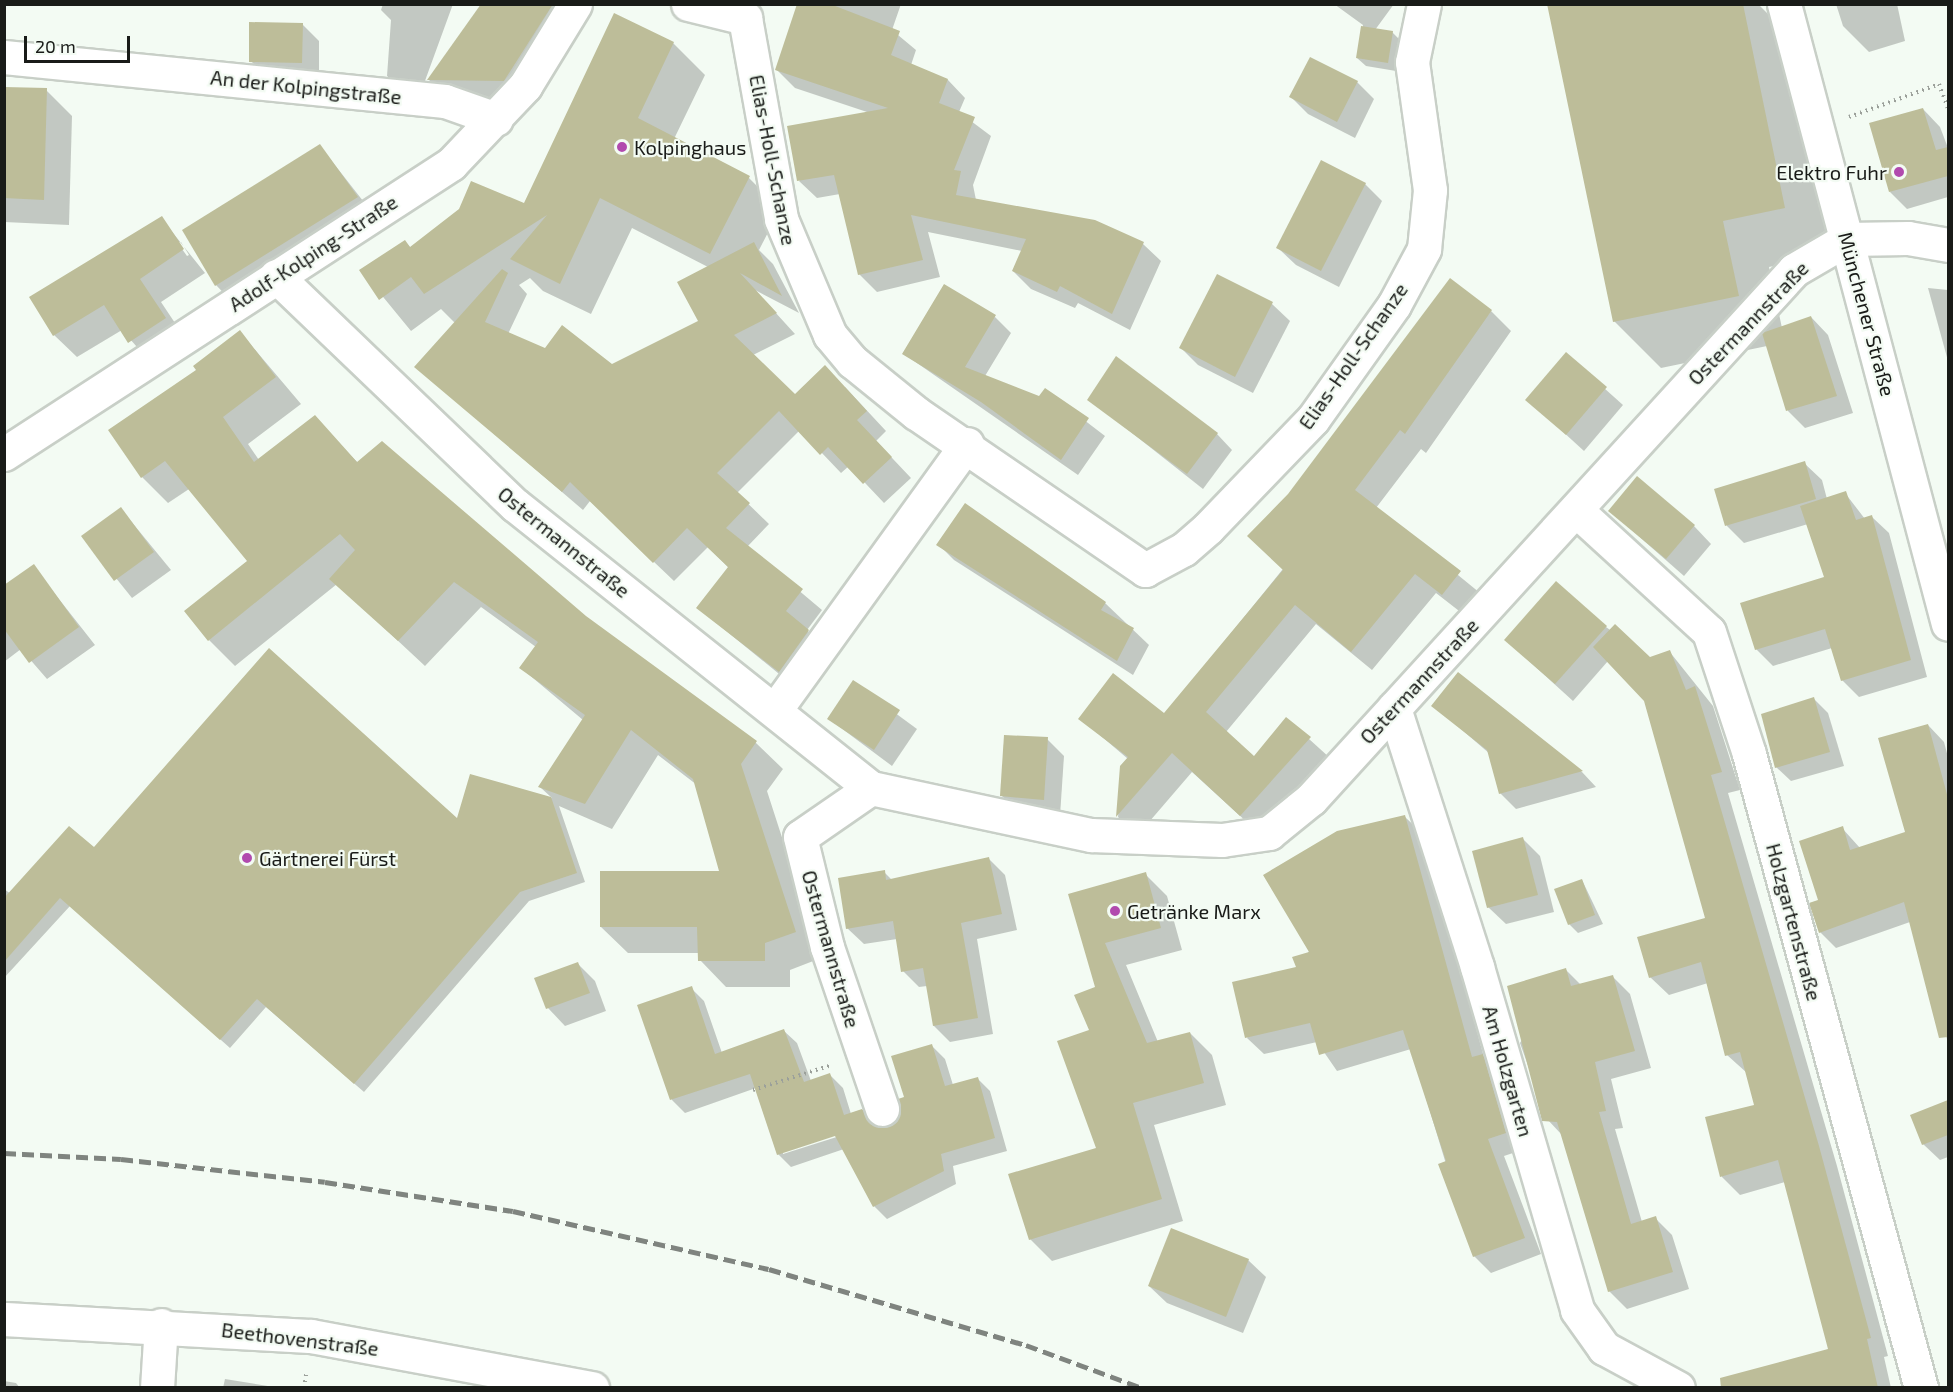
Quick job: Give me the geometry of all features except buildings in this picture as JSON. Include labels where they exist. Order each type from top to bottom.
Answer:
[{"type":"street","name":"Adolf-Kolping-Straße","points":[[7,447],[450,164],[496,119],[525,86],[575,4]]},
{"type":"street","points":[[688,4],[749,11]]},
{"type":"street","name":"Elias-Holl-Schanze","points":[[749,11],[781,219],[813,302],[853,362],[916,413],[967,444],[1145,570],[1184,549],[1208,528],[1313,419],[1394,305],[1424,249],[1430,190],[1412,63],[1424,4]]},
{"type":"street","name":"Münchener Straße","points":[[1784,4],[1948,624]]},
{"type":"street","name":"An der Kolpingstraße","points":[[4,57],[445,100],[496,119]]},
{"type":"street","points":[[1847,239],[1908,238],[1948,245]]},
{"type":"street","name":"Ostermannstraße","points":[[276,276],[515,505],[871,788],[1091,835],[1222,840],[1269,833],[1311,799],[1794,270],[1847,239]]},
{"type":"street","points":[[775,710],[967,444]]},
{"type":"street","name":"Holzgartenstraße","points":[[1576,510],[1709,632],[1749,754],[1921,1388]]},
{"type":"street","name":"Am Holzgarten","points":[[1394,708],[1478,967],[1577,1310],[1604,1348],[1667,1381]]},
{"type":"street","name":"Ostermannstraße","points":[[871,788],[800,837],[826,947],[882,1108]]},
{"type":"street","name":"Beethovenstraße","points":[[4,1319],[161,1325],[311,1336],[592,1388]]},
{"type":"street","points":[[156,1388],[161,1325]]},
{"type":"path","points":[[1817,129],[1939,84],[1948,109]]},
{"type":"path","points":[[753,1090],[863,1055]]},
{"type":"railway","points":[[4,1153],[121,1159],[325,1182],[513,1211],[769,1269],[1026,1345],[1142,1388]]},
{"type":"place","name":"Kolpinghaus","points":[[622,147]]},
{"type":"place","name":"Elektro Fuhr","points":[[1899,172]]},
{"type":"place","name":"Gärtnerei Fürst","points":[[247,858]]},
{"type":"place","name":"Getränke Marx","points":[[1115,911]]}]
